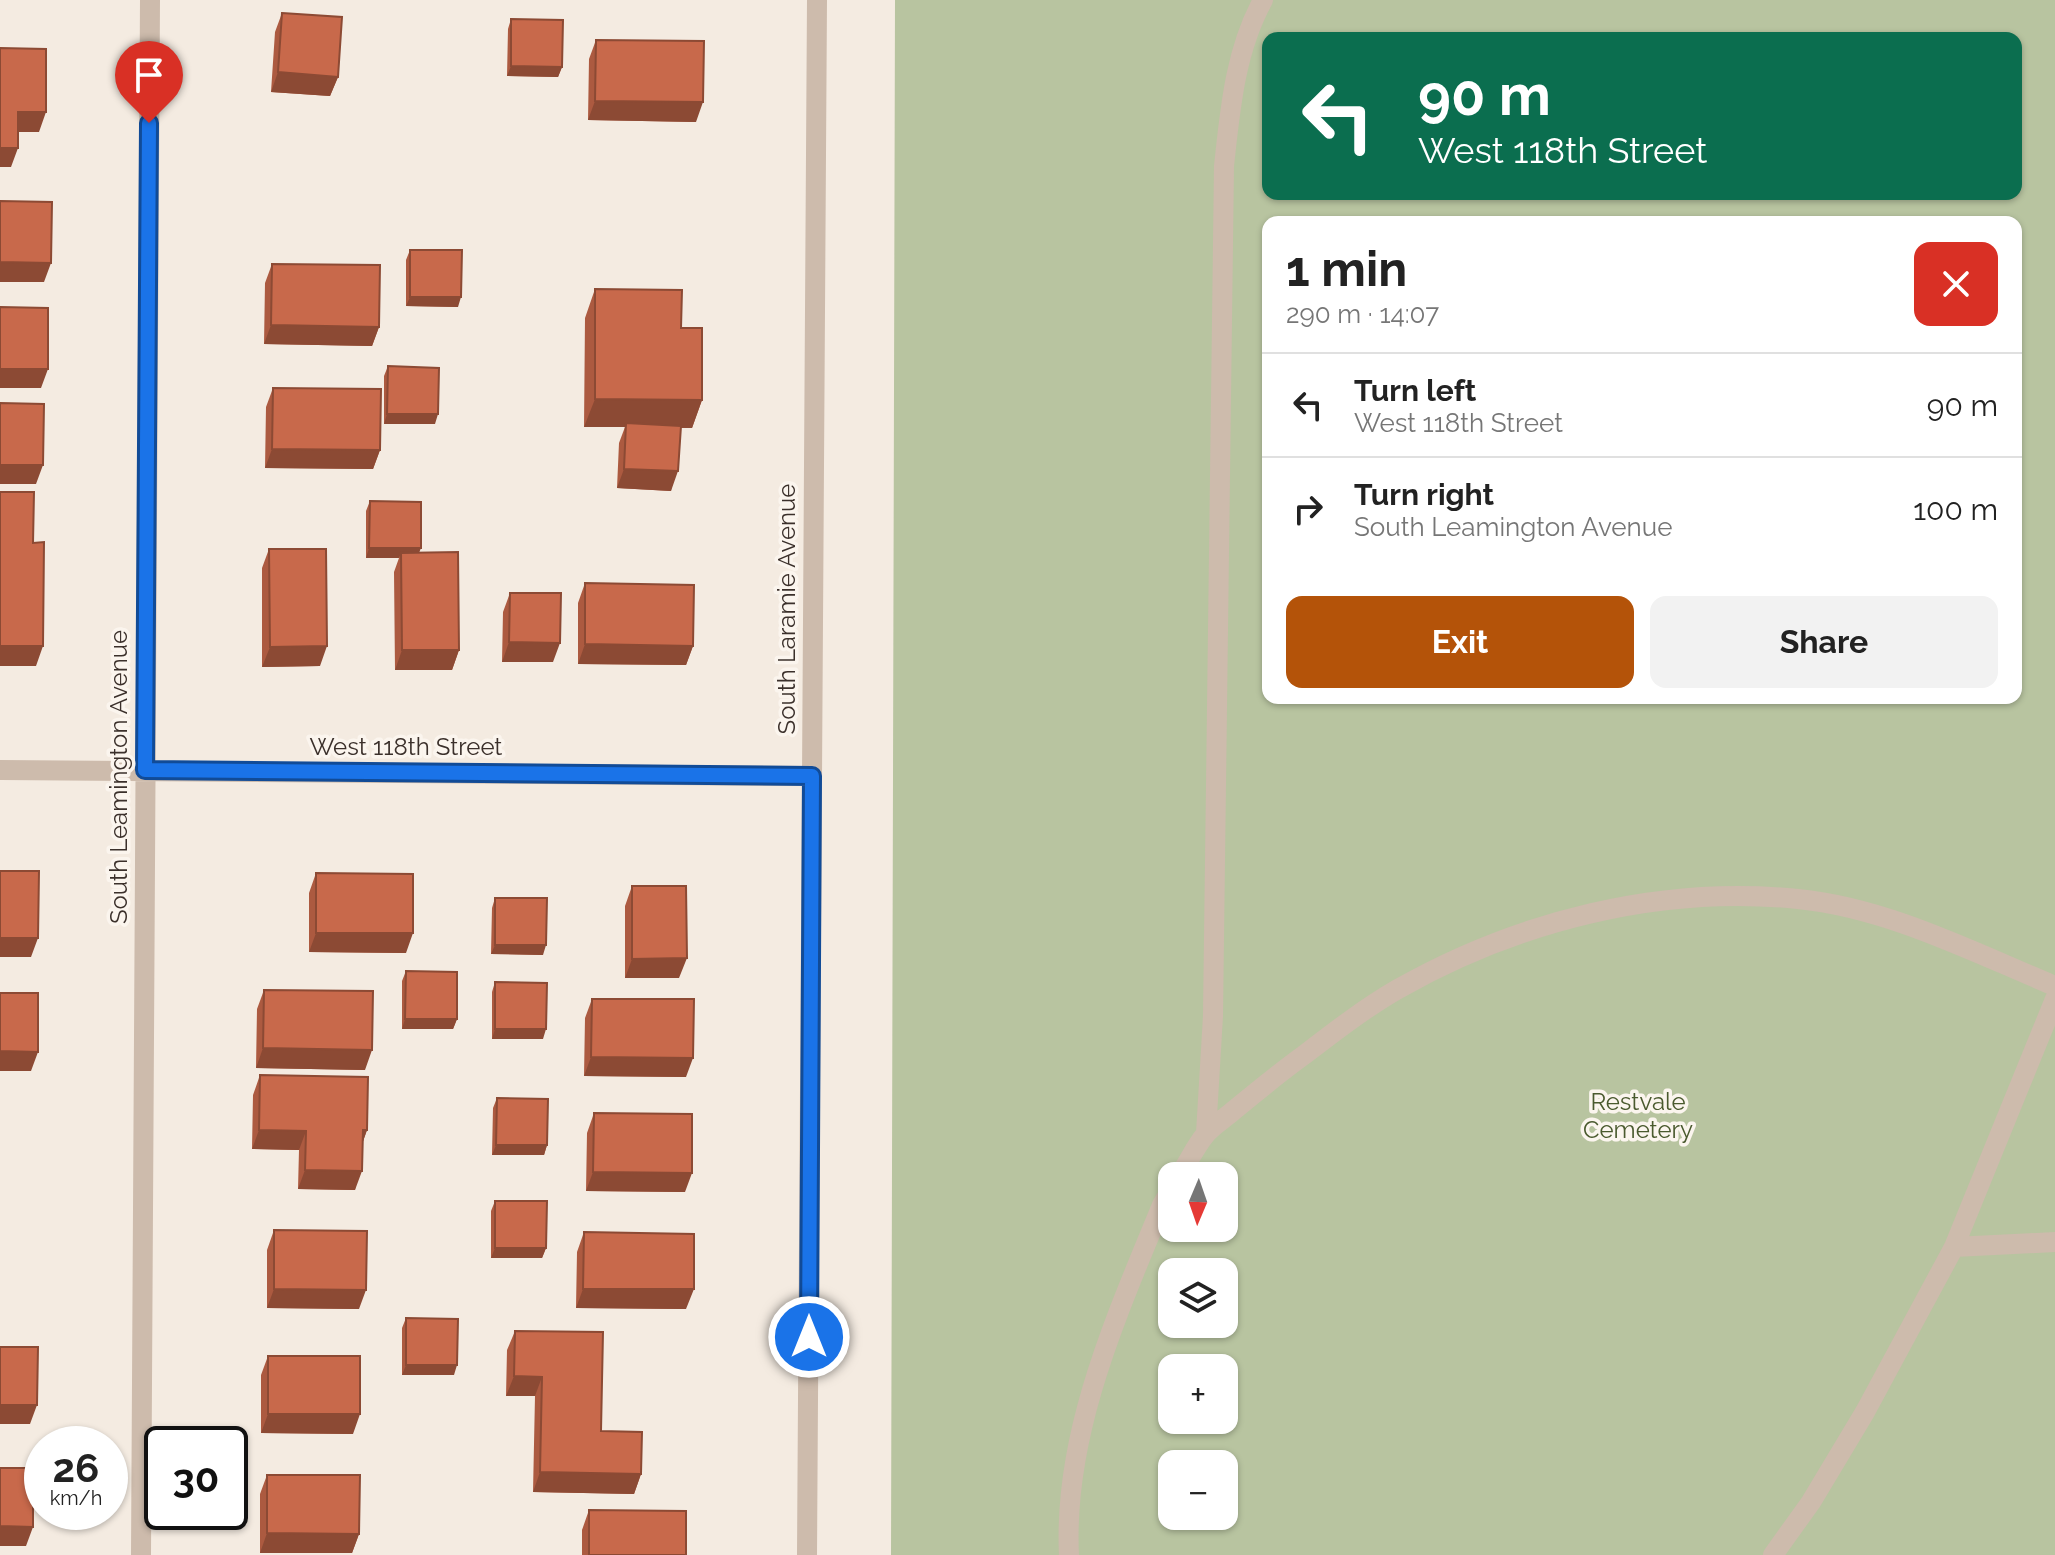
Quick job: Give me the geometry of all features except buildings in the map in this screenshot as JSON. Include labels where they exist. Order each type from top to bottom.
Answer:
[{"type":"street","name":"South Leamington Avenue","points":[[141,1555],[150,0]]},
{"type":"street","name":"South Laramie Avenue","points":[[807,1555],[817,0]]},
{"type":"street","points":[[1206,1133],[1213,1016],[1224,166],[1233,88],[1253,18],[1263,0]]},
{"type":"street","name":"West 118th Street","points":[[0,770],[812,776]]},
{"type":"street","points":[[1188,1162],[1206,1133],[1339,1028],[1396,990],[1457,958],[1524,930],[1594,913],[1672,899],[1742,895],[1801,899],[1869,913],[1935,936],[2055,986]]},
{"type":"street","points":[[1773,1555],[1811,1502],[1865,1412],[1954,1247],[2055,999]]},
{"type":"street","points":[[1069,1555],[1068,1526],[1077,1450],[1088,1407],[1129,1284],[1158,1215]]},
{"type":"street","points":[[1954,1247],[2055,1242]]},
{"type":"green space","name":"Restvale Cemetery","points":[[895,0],[2055,0],[2055,1555],[891,1555]]},
{"type":"route","points":[[149,123],[145,770],[812,776],[809,1337]]}]
